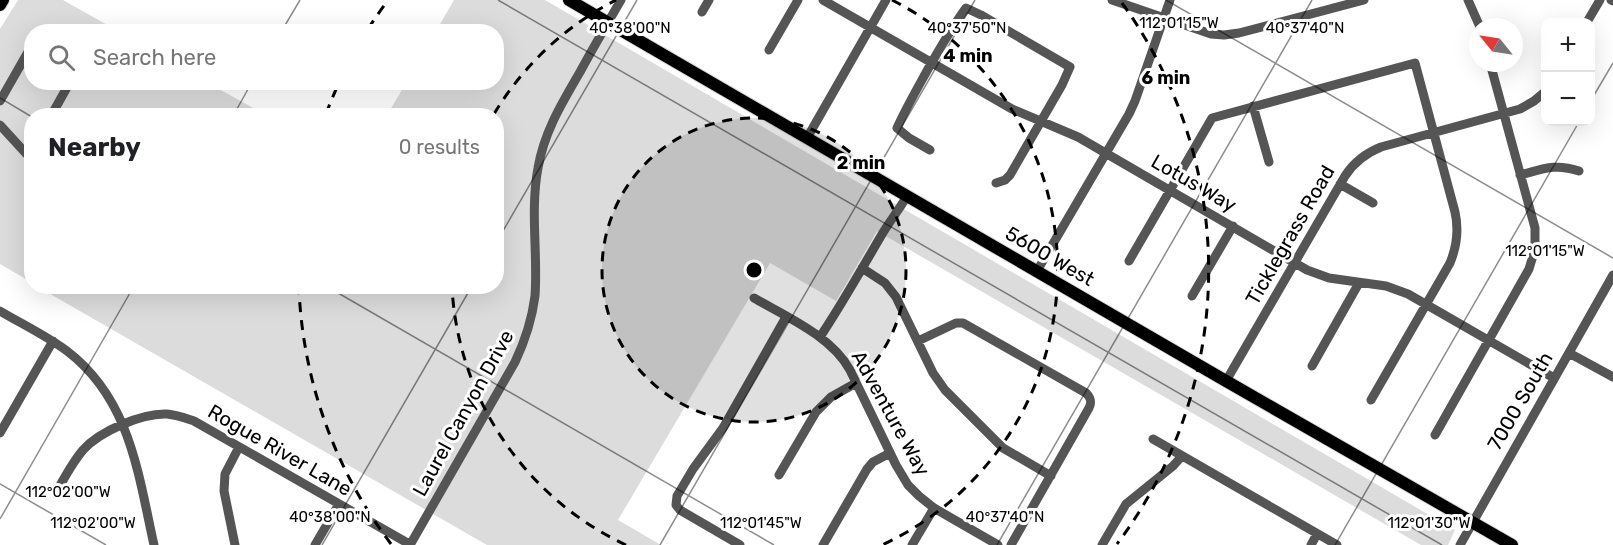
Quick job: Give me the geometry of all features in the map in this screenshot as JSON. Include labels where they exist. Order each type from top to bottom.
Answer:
[{"type":"main road","points":[[0,5],[3,0]]},
{"type":"main road","name":"5600 West","points":[[569,0],[1512,545]]},
{"type":"street","name":"Laurel Canyon Drive","points":[[410,545],[515,362],[524,341],[531,320],[534,297],[535,198],[540,156],[557,111],[621,0]]},
{"type":"street","points":[[702,12],[709,0]]},
{"type":"street","points":[[769,50],[798,0]]},
{"type":"street","name":"Lotus Way","points":[[823,0],[1012,109],[1077,136],[1307,270],[1340,281],[1396,289],[1554,378]]},
{"type":"street","points":[[807,138],[886,0]]},
{"type":"street","points":[[1112,0],[1204,32],[1224,35],[1364,0]]},
{"type":"street","points":[[1037,271],[1135,101],[1170,0]]},
{"type":"street","points":[[1324,0],[1327,10]]},
{"type":"street","points":[[1468,0],[1476,18]]},
{"type":"street","points":[[1589,18],[1600,0]]},
{"type":"street","points":[[930,150],[897,128],[932,63],[966,8],[1070,67],[1010,175],[1005,180],[996,183]]},
{"type":"street","points":[[0,101],[24,59]]},
{"type":"street","points":[[1129,261],[1212,118],[1415,63],[1455,212],[1458,235],[1450,263],[1371,400]]},
{"type":"street","points":[[1435,435],[1529,269],[1539,238],[1492,72]]},
{"type":"street","points":[[55,108],[66,90]]},
{"type":"street","name":"Ticklegrass Road","points":[[1226,381],[1353,165],[1369,152],[1504,114],[1527,105],[1541,94]]},
{"type":"street","points":[[1253,106],[1269,162]]},
{"type":"street","points":[[0,125],[24,145]]},
{"type":"street","points":[[1520,175],[1553,166],[1566,166],[1579,171]]},
{"type":"street","points":[[1340,184],[1373,203]]},
{"type":"street","points":[[820,338],[907,196]]},
{"type":"street","points":[[1192,296],[1233,226]]},
{"type":"street","points":[[862,268],[881,280],[894,293],[939,382],[997,442],[1011,453],[1051,476]]},
{"type":"street","name":"7000 South","points":[[1460,545],[1613,275]]},
{"type":"street","points":[[1312,366],[1359,284]]},
{"type":"street","name":"Adventure Way","points":[[754,298],[820,338],[837,352],[846,364],[908,485],[934,508],[998,545]]},
{"type":"street","points":[[0,311],[69,352],[98,382],[112,402],[124,425],[136,463],[154,545]]},
{"type":"street","points":[[740,545],[682,511],[676,505],[676,498],[723,428],[786,317]]},
{"type":"street","points":[[918,341],[956,323],[963,323],[1086,393],[1091,400],[1090,406],[1011,545]]},
{"type":"street","points":[[0,433],[53,341]]},
{"type":"street","points":[[1569,353],[1613,377]]},
{"type":"street","points":[[779,475],[816,412],[831,397],[856,383]]},
{"type":"street","name":"Rogue River Lane","points":[[56,493],[84,449],[102,435],[136,419],[167,414],[194,421],[410,545]]},
{"type":"street","points":[[1154,439],[1337,545]]},
{"type":"street","points":[[235,545],[224,491],[225,474],[239,447]]},
{"type":"street","points":[[823,545],[867,469],[873,462],[890,453]]},
{"type":"street","points":[[1102,545],[1126,504],[1182,456]]},
{"type":"street","points":[[315,545],[339,504]]},
{"type":"street","points":[[912,545],[934,508]]},
{"type":"street","points":[[1311,545],[1317,534]]},
{"type":"shaded area","points":[[18,0],[63,0],[106,24],[24,24],[24,90],[221,90],[253,108],[24,108],[24,278],[0,264],[0,29]]},
{"type":"shaded area","points":[[454,0],[545,0],[1455,530],[1448,545],[1421,545],[877,231],[836,301],[770,263],[618,520],[661,545],[487,545],[50,294],[504,294],[504,108],[391,108],[402,90],[504,90],[504,24],[440,24]]}]
